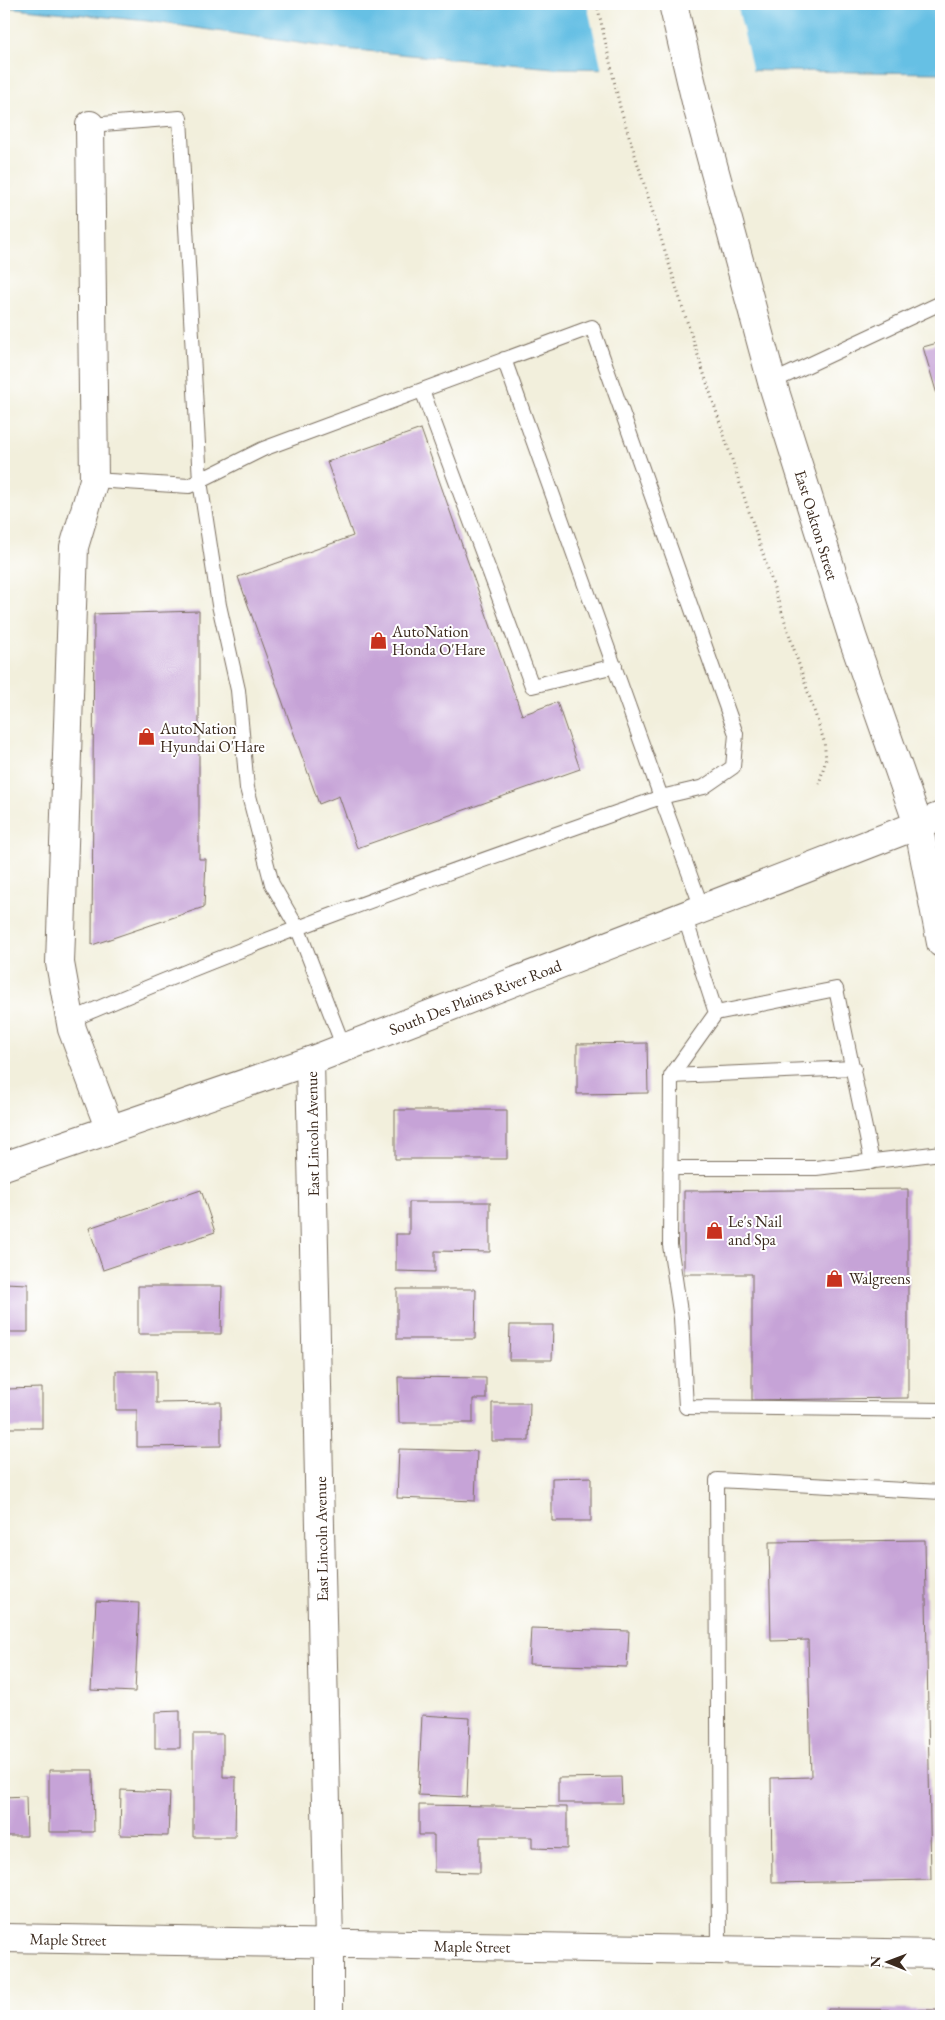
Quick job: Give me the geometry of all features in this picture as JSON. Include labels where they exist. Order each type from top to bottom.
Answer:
[{"type":"street","name":"East Oakton Street","points":[[673,4],[697,106],[772,382],[853,639],[930,820],[941,943]]},
{"type":"street","points":[[90,124],[94,480],[74,547],[60,964],[72,1029],[110,1130]]},
{"type":"street","name":"South Des Plaines River Road","points":[[4,1166],[310,1061],[930,820]]},
{"type":"street","name":"East Lincoln Avenue","points":[[310,1061],[329,2016]]},
{"type":"street","name":"Maple Street","points":[[4,1938],[941,1954]]},
{"type":"lane","points":[[90,124],[180,118],[200,481],[219,605],[238,690],[247,788],[272,884],[298,929],[344,1048]]},
{"type":"lane","points":[[772,382],[941,303]]},
{"type":"lane","points":[[71,1020],[171,976],[455,869],[661,797],[704,787],[733,767],[736,734],[592,327],[263,449],[189,486],[94,480]]},
{"type":"lane","points":[[504,360],[661,797],[693,912],[716,1013]]},
{"type":"lane","points":[[422,390],[532,686],[615,666]]},
{"type":"lane","points":[[872,1162],[836,988],[716,1013],[671,1076],[670,1245],[681,1318],[686,1407],[941,1410]]},
{"type":"lane","points":[[671,1076],[854,1068]]},
{"type":"lane","points":[[670,1168],[816,1168],[941,1153]]},
{"type":"lane","points":[[719,1950],[717,1480],[941,1492]]},
{"type":"path","points":[[597,4],[620,107],[690,331],[824,741],[826,759],[819,784]]},
{"type":"water","points":[[4,4],[941,4],[941,73],[553,68],[333,48],[148,21],[4,7]]},
{"type":"pier","points":[[587,4],[737,4],[753,72],[602,70]]},
{"type":"building","points":[[941,342],[941,408],[923,347]]},
{"type":"building","name":"AutoNation Honda O'Hare","points":[[421,429],[522,715],[557,702],[580,769],[357,848],[339,796],[319,804],[238,577],[353,536],[327,462]]},
{"type":"building","name":"AutoNation Hyundai O'Hare","points":[[199,611],[199,859],[206,859],[204,907],[92,945],[94,614]]},
{"type":"building","points":[[647,1043],[648,1093],[577,1094],[577,1044]]},
{"type":"building","points":[[395,1110],[507,1110],[507,1159],[395,1159]]},
{"type":"building","points":[[908,1189],[908,1398],[752,1400],[752,1274],[684,1274],[684,1191]]},
{"type":"building","points":[[201,1190],[215,1232],[103,1270],[89,1228]]},
{"type":"building","points":[[409,1202],[490,1202],[490,1252],[435,1251],[435,1272],[396,1271],[396,1234],[409,1234]]},
{"type":"building","points":[[4,1283],[28,1284],[28,1332],[4,1332]]},
{"type":"building","points":[[138,1286],[222,1286],[221,1334],[138,1334]]},
{"type":"building","points":[[397,1289],[476,1289],[475,1339],[397,1339]]},
{"type":"building","points":[[510,1325],[553,1325],[552,1360],[509,1360]]},
{"type":"building","points":[[116,1371],[156,1371],[156,1403],[221,1402],[221,1446],[137,1447],[137,1410],[116,1410]]},
{"type":"building","points":[[398,1377],[486,1378],[486,1399],[473,1399],[473,1423],[399,1423]]},
{"type":"building","points":[[42,1388],[42,1428],[6,1428],[6,1389]]},
{"type":"building","points":[[492,1403],[530,1403],[529,1441],[492,1441]]},
{"type":"building","points":[[399,1449],[477,1451],[475,1501],[397,1498]]},
{"type":"building","points":[[591,1477],[591,1521],[552,1521],[552,1478]]},
{"type":"building","points":[[925,1540],[931,1880],[772,1883],[771,1778],[811,1777],[808,1640],[771,1641],[769,1542]]},
{"type":"building","points":[[96,1601],[139,1603],[135,1692],[91,1690]]},
{"type":"building","points":[[531,1628],[629,1631],[627,1667],[529,1664]]},
{"type":"building","points":[[180,1711],[180,1748],[155,1748],[155,1712]]},
{"type":"building","points":[[422,1715],[470,1718],[467,1797],[418,1795]]},
{"type":"building","points":[[193,1734],[223,1734],[223,1777],[236,1777],[235,1837],[193,1837]]},
{"type":"building","points":[[49,1770],[93,1770],[94,1832],[49,1832]]},
{"type":"building","points":[[621,1777],[622,1803],[558,1803],[558,1778]]},
{"type":"building","points":[[121,1790],[170,1792],[168,1836],[120,1835]]},
{"type":"building","points":[[26,1796],[27,1836],[4,1836],[4,1797]]},
{"type":"building","points":[[419,1805],[567,1807],[567,1849],[532,1848],[532,1837],[480,1837],[480,1873],[434,1872],[434,1835],[419,1835]]},
{"type":"building","points":[[828,2009],[941,2010],[941,2016],[828,2016]]},
{"type":"place","name":"AutoNation Honda O'Hare","points":[[378,640]]},
{"type":"place","name":"AutoNation Hyundai O'Hare","points":[[146,737]]},
{"type":"place","name":"Le's Nail and Spa","points":[[714,1230]]},
{"type":"place","name":"Walgreens","points":[[835,1278]]}]
